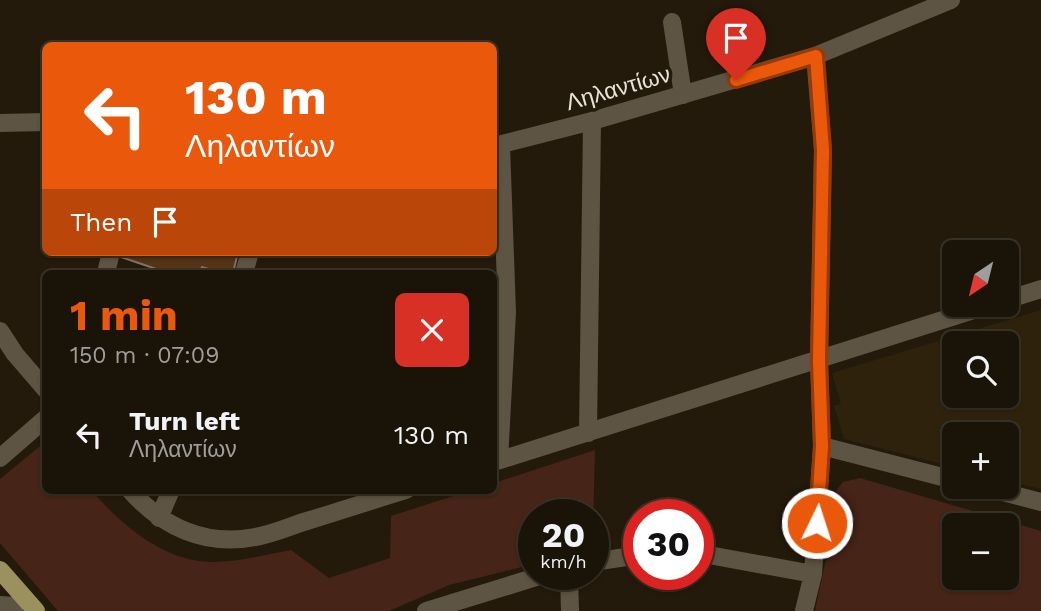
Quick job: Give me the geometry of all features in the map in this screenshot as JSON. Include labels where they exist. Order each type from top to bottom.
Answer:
[{"type":"main road","points":[[0,570],[36,611]]},
{"type":"street","name":"Ληλαντίων","points":[[497,146],[816,56],[951,0]]},
{"type":"street","points":[[672,22],[682,95]]},
{"type":"street","points":[[804,611],[813,574],[822,446],[819,360],[823,150],[816,56]]},
{"type":"street","points":[[588,433],[592,121]]},
{"type":"street","points":[[0,122],[42,122]]},
{"type":"street","points":[[497,146],[507,312],[497,447]]},
{"type":"street","points":[[1019,296],[1041,289]]},
{"type":"street","points":[[497,461],[953,317]]},
{"type":"street","points":[[0,331],[15,354],[42,385]]},
{"type":"street","points":[[0,458],[42,421]]},
{"type":"street","points":[[822,446],[942,477]]},
{"type":"street","points":[[134,494],[159,518],[196,535],[220,539],[260,536],[381,494]]},
{"type":"street","points":[[159,518],[169,494]]},
{"type":"street","points":[[1019,496],[1041,502]]},
{"type":"street","points":[[714,556],[813,574]]},
{"type":"street","points":[[425,611],[518,583]]},
{"type":"street","points":[[569,590],[570,611]]},
{"type":"shaded area","points":[[1041,310],[1041,489],[1019,484],[1019,422],[942,422],[942,464],[844,439],[834,406],[841,404],[832,373],[942,340],[942,408],[1019,408],[1019,331],[971,331]]},
{"type":"shaded area","points":[[42,444],[42,494],[95,494],[139,535],[168,552],[183,557],[210,562],[234,561],[291,550],[329,578],[390,558],[391,516],[460,494],[497,494],[497,482],[595,450],[594,499],[518,499],[518,568],[449,585],[389,611],[58,611],[0,543],[0,479]]},
{"type":"shaded area","points":[[860,478],[980,513],[942,513],[942,590],[1019,590],[1019,525],[1041,531],[1041,611],[815,611],[825,563],[835,543],[835,492],[843,482]]},
{"type":"building","points":[[237,256],[234,270],[202,267],[200,270],[159,270],[121,257]]},
{"type":"route","points":[[736,80],[816,56],[823,150],[819,360],[822,446],[817,523]]}]
